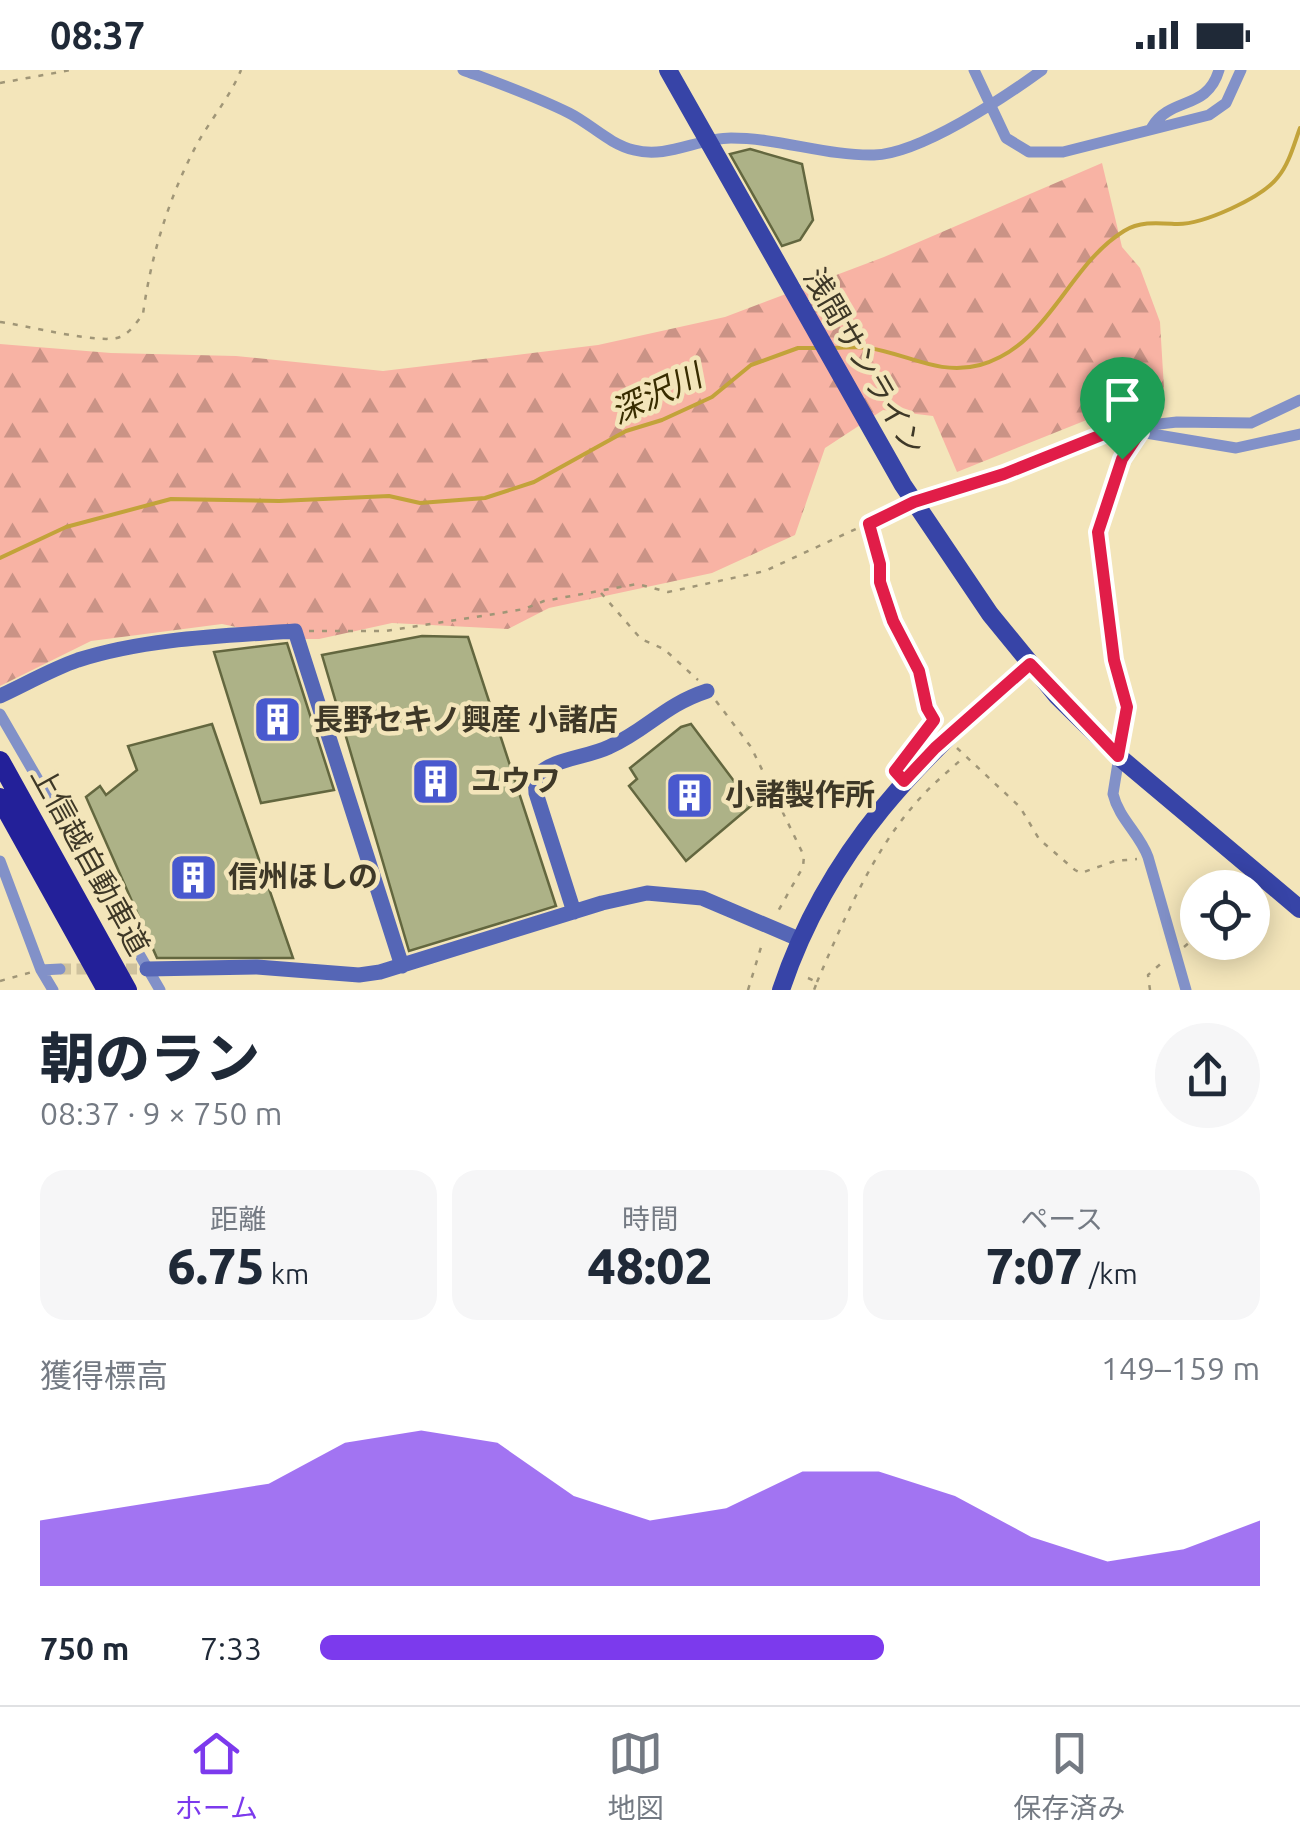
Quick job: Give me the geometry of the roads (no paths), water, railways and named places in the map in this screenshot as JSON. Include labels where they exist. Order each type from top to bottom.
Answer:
[{"type":"highway","name":"上信越自動車道","points":[[0,760],[127,990]]},
{"type":"highway","name":"上信越自動車道","points":[[0,798],[107,990]]},
{"type":"main road","name":"浅間サンライン","points":[[668,70],[903,485],[970,587],[1030,664],[1118,756],[1300,908]]},
{"type":"main road","points":[[782,990],[818,901],[852,846],[935,748],[1030,664]]},
{"type":"street","points":[[463,70],[560,109],[635,151],[662,153],[707,140],[740,138],[872,155],[895,153],[990,106],[1042,70]]},
{"type":"street","points":[[974,70],[1006,138],[1029,152],[1063,152],[1209,115],[1226,103],[1241,70]]},
{"type":"street","points":[[1152,127],[1160,114],[1171,107],[1190,104],[1205,95],[1219,70]]},
{"type":"street","points":[[1186,990],[1148,857],[1116,807],[1113,794],[1127,707],[1114,660],[1098,532],[1122,459],[1140,432],[1150,426],[1178,422],[1251,423],[1300,400]]},
{"type":"street","points":[[914,502],[1004,474],[1104,434],[1140,432],[1236,448],[1300,434]]},
{"type":"street","points":[[0,696],[76,660],[125,648],[295,631],[402,966]]},
{"type":"street","points":[[574,912],[536,793],[535,776],[544,768],[609,748],[670,706],[707,692]]},
{"type":"street","points":[[0,714],[143,969],[160,990]]},
{"type":"street","points":[[0,861],[40,970],[53,990]]},
{"type":"street","points":[[143,969],[258,966],[360,975],[647,893],[682,894],[724,906],[800,940]]},
{"type":"street","points":[[40,970],[60,969]]},
{"type":"waterway","name":"深沢川","points":[[830,348],[869,348],[951,368],[980,365],[1004,355],[1024,341],[1087,264],[1124,231],[1143,224],[1201,220],[1246,201],[1270,185],[1285,166],[1300,128]]},
{"type":"waterway","name":"深沢川","points":[[0,558],[66,527],[171,499],[279,501],[389,496],[420,503],[485,498],[534,482],[626,431],[662,420],[712,397],[751,365],[798,348],[816,348]]},
{"type":"tunnel","points":[[60,969],[139,969]]},
{"type":"place","name":"長野セキノ興産 小諸店","points":[[278,720]]},
{"type":"place","name":"ユウワ","points":[[436,781]]},
{"type":"place","name":"小諸製作所","points":[[690,795]]},
{"type":"place","name":"信州ほしの","points":[[193,877]]}]
